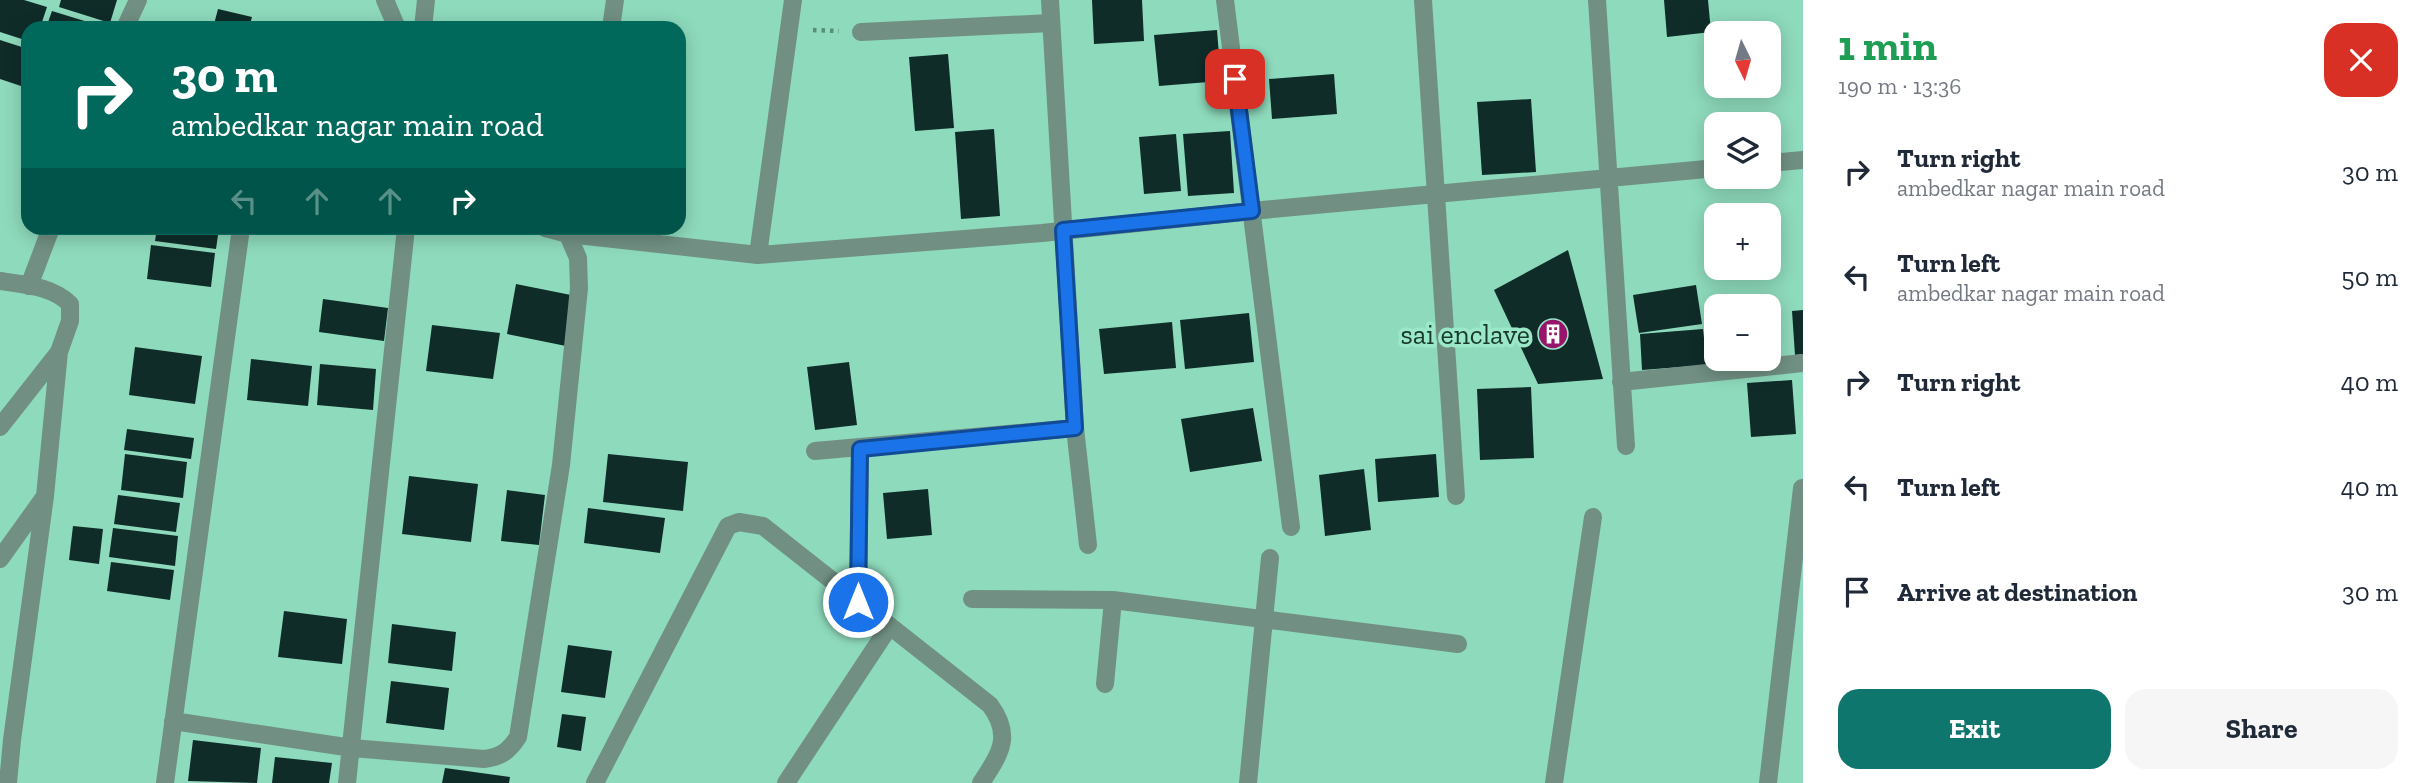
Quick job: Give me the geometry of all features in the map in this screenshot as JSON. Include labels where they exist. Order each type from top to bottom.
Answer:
[{"type":"street","points":[[128,21],[138,0]]},
{"type":"street","points":[[385,0],[394,21]]},
{"type":"street","points":[[424,21],[426,0]]},
{"type":"street","points":[[612,21],[615,0]]},
{"type":"street","points":[[758,255],[793,0]]},
{"type":"street","points":[[1050,0],[1075,428],[1088,545]]},
{"type":"street","points":[[1225,0],[1291,527]]},
{"type":"street","points":[[1423,0],[1456,496]]},
{"type":"street","points":[[1597,0],[1626,446]]},
{"type":"street","points":[[861,32],[1051,23]]},
{"type":"street","points":[[1781,162],[1803,160]]},
{"type":"street","points":[[607,235],[758,255],[1063,230],[1704,169]]},
{"type":"street","points":[[29,286],[48,235]]},
{"type":"street","points":[[165,783],[240,235]]},
{"type":"street","points":[[347,783],[405,235]]},
{"type":"street","points":[[173,720],[352,748],[484,759],[499,757],[512,748],[519,737],[561,465],[579,288],[577,235]]},
{"type":"street","points":[[0,281],[51,290],[71,304],[71,321],[59,352],[45,496],[6,734],[8,783]]},
{"type":"street","points":[[0,426],[59,352]]},
{"type":"street","points":[[1621,382],[1803,363]]},
{"type":"street","points":[[815,451],[1075,428]]},
{"type":"street","points":[[858,602],[860,449]]},
{"type":"street","points":[[1768,783],[1802,488]]},
{"type":"street","points":[[0,559],[45,496]]},
{"type":"street","points":[[1554,783],[1593,517]]},
{"type":"street","points":[[595,783],[728,526],[740,522],[763,526],[990,705],[1000,718],[1003,734],[999,755],[981,783]]},
{"type":"street","points":[[1248,783],[1269,558]]},
{"type":"street","points":[[972,599],[1113,600],[1458,644]]},
{"type":"street","points":[[1105,684],[1113,600]]},
{"type":"street","points":[[786,783],[889,627]]},
{"type":"path","points":[[789,29],[861,32]]},
{"type":"building","points":[[0,0],[24,0],[47,7],[42,21],[21,21],[21,39],[0,32]]},
{"type":"building","points":[[61,0],[117,0],[111,21],[59,7]]},
{"type":"building","points":[[1092,0],[1142,0],[1144,41],[1094,44]]},
{"type":"building","points":[[1664,0],[1708,0],[1710,21],[1704,21],[1704,33],[1667,37]]},
{"type":"building","points":[[218,9],[252,17],[251,21],[215,21]]},
{"type":"building","points":[[52,11],[84,21],[48,21]]},
{"type":"building","points":[[1217,30],[1221,81],[1159,86],[1154,35]]},
{"type":"building","points":[[0,40],[21,47],[21,86],[0,79]]},
{"type":"building","points":[[948,54],[954,128],[915,131],[909,57]]},
{"type":"building","points":[[1334,74],[1337,114],[1272,119],[1269,79]]},
{"type":"building","points":[[1531,99],[1536,172],[1482,175],[1477,102]]},
{"type":"building","points":[[994,129],[1000,216],[961,219],[955,132]]},
{"type":"building","points":[[1230,131],[1234,193],[1188,196],[1183,134]]},
{"type":"building","points":[[1176,134],[1181,191],[1144,194],[1139,137]]},
{"type":"building","points":[[156,235],[218,235],[216,249],[155,241]]},
{"type":"building","points":[[151,245],[215,253],[211,287],[147,279]]},
{"type":"building","name":"sai enclave","points":[[1568,250],[1603,379],[1538,384],[1494,290]]},
{"type":"building","points":[[516,284],[576,296],[566,346],[507,334]]},
{"type":"building","points":[[1696,285],[1702,324],[1639,333],[1633,295]]},
{"type":"building","points":[[323,299],[388,308],[384,341],[319,332]]},
{"type":"building","points":[[1803,310],[1803,354],[1795,355],[1792,311]]},
{"type":"building","points":[[1249,313],[1254,362],[1185,369],[1180,320]]},
{"type":"building","points":[[1172,322],[1176,368],[1104,374],[1099,329]]},
{"type":"building","points":[[432,325],[500,333],[493,379],[426,371]]},
{"type":"building","points":[[1703,329],[1704,365],[1642,370],[1640,334]]},
{"type":"building","points":[[135,347],[202,356],[195,404],[129,395]]},
{"type":"building","points":[[251,359],[312,366],[308,406],[247,400]]},
{"type":"building","points":[[849,362],[857,425],[815,430],[807,367]]},
{"type":"building","points":[[320,364],[376,369],[373,410],[317,405]]},
{"type":"building","points":[[1792,380],[1796,434],[1751,437],[1747,383]]},
{"type":"building","points":[[1531,387],[1534,458],[1480,460],[1477,389]]},
{"type":"building","points":[[1253,408],[1262,461],[1190,472],[1181,419]]},
{"type":"building","points":[[127,429],[194,438],[191,459],[124,450]]},
{"type":"building","points":[[125,454],[187,462],[183,498],[121,490]]},
{"type":"building","points":[[608,454],[688,462],[683,511],[603,502]]},
{"type":"building","points":[[1436,454],[1439,497],[1378,502],[1375,459]]},
{"type":"building","points":[[1364,469],[1371,530],[1325,536],[1319,475]]},
{"type":"building","points":[[409,476],[478,484],[471,542],[402,534]]},
{"type":"building","points":[[928,489],[932,535],[887,539],[883,493]]},
{"type":"building","points":[[507,490],[545,495],[539,545],[501,541]]},
{"type":"building","points":[[118,495],[180,503],[176,532],[114,524]]},
{"type":"building","points":[[588,508],[665,518],[660,553],[584,543]]},
{"type":"building","points":[[73,526],[103,529],[99,564],[69,560]]},
{"type":"building","points":[[113,528],[178,536],[175,566],[109,557]]},
{"type":"building","points":[[111,562],[174,570],[170,600],[107,591]]},
{"type":"building","points":[[284,611],[347,619],[342,664],[278,657]]},
{"type":"building","points":[[392,624],[456,632],[452,671],[388,663]]},
{"type":"building","points":[[568,645],[612,651],[605,698],[561,692]]},
{"type":"building","points":[[391,681],[449,688],[444,730],[386,723]]},
{"type":"building","points":[[562,714],[586,717],[581,751],[557,747]]},
{"type":"building","points":[[193,740],[261,748],[257,783],[188,781]]},
{"type":"building","points":[[275,757],[332,763],[329,783],[272,783]]},
{"type":"building","points":[[445,768],[510,777],[509,783],[442,783]]},
{"type":"place","name":"sai enclave","points":[[1553,334]]},
{"type":"route","points":[[858,602],[860,449],[1075,428],[1063,230],[1252,211],[1235,79]]}]
